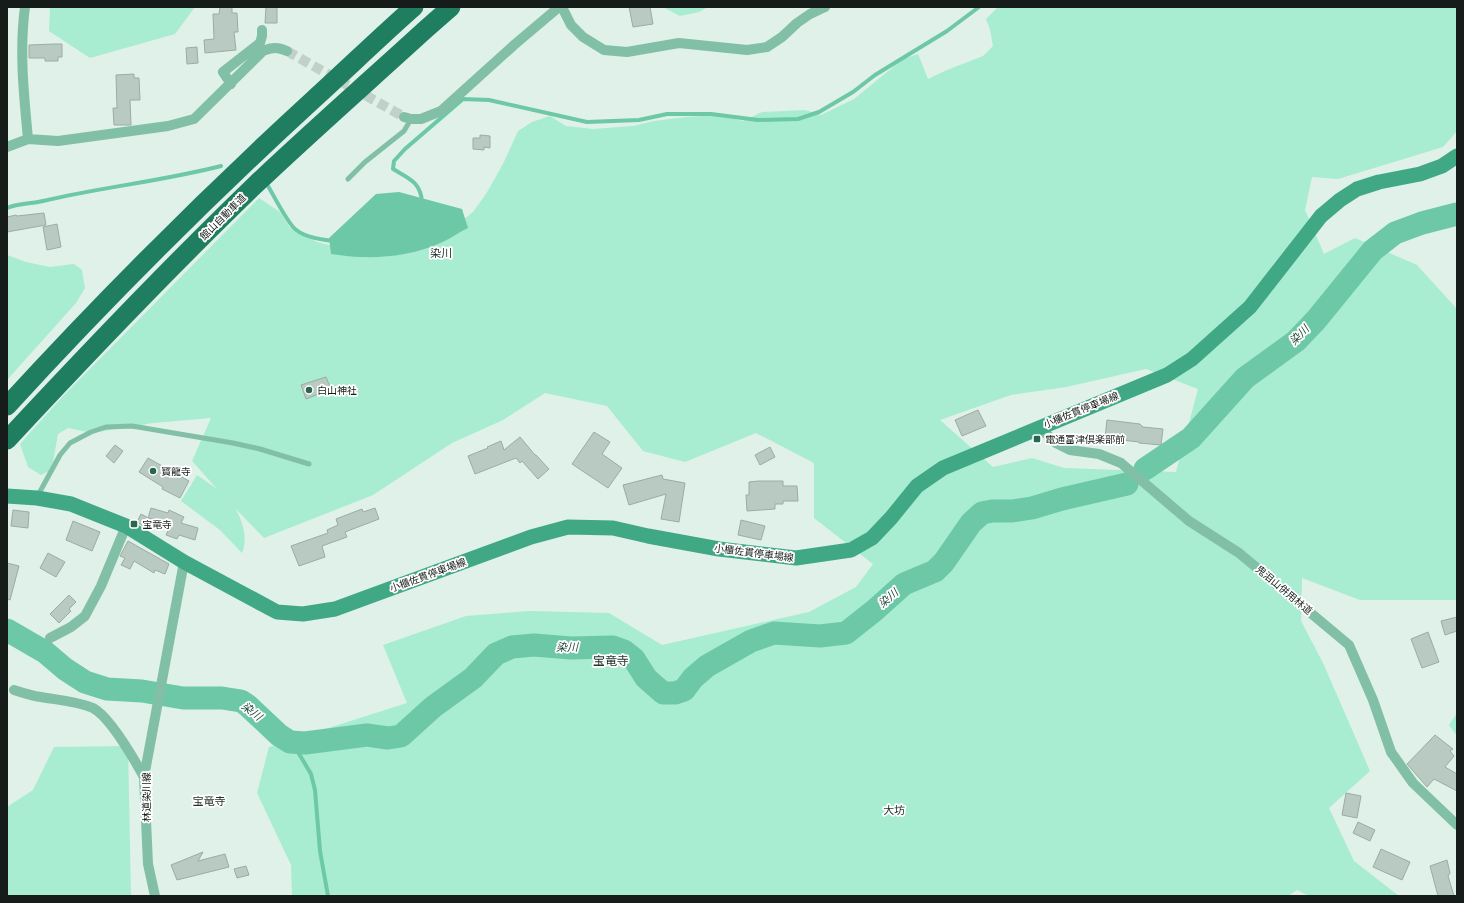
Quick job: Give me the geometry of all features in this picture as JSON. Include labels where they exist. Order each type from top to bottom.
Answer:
[{"type":"highway","points":[[7,406],[71,336],[224,182],[414,7]]},
{"type":"highway","name":"館山自動車道","points":[[7,440],[163,276],[255,186],[451,7]]},
{"type":"main road","name":"小櫃佐貫停車場線","points":[[7,496],[37,498],[71,504],[126,526],[184,562],[277,612],[303,614],[335,609],[531,537],[568,527],[613,528],[712,548],[796,558],[851,550],[872,538],[891,518],[917,486],[943,468],[1167,375],[1192,359],[1250,307],[1321,216],[1340,200],[1357,189],[1371,184],[1420,174],[1442,166],[1457,156]]},
{"type":"street","points":[[24,7],[22,35],[24,100],[28,139]]},
{"type":"street","points":[[408,118],[421,119],[441,110],[514,44],[559,7]]},
{"type":"street","points":[[562,7],[572,25],[583,37],[604,50],[627,52],[680,43],[747,50],[767,47],[782,37],[797,22],[825,7]]},
{"type":"street","points":[[231,84],[223,72],[260,43],[262,30]]},
{"type":"street","points":[[7,147],[28,139],[58,141],[168,126],[194,119],[263,51],[278,47],[287,51]]},
{"type":"street","name":"鬼泪山併用林道","points":[[1039,427],[1056,443],[1070,450],[1099,454],[1121,463],[1189,521],[1239,553],[1349,645],[1373,700],[1391,752],[1413,783],[1457,825]]},
{"type":"street","points":[[50,638],[71,628],[85,616],[102,586],[126,526]]},
{"type":"street","name":"林道染川線","points":[[155,896],[148,864],[144,777],[184,562]]},
{"type":"street","points":[[14,690],[39,697],[84,705],[94,709],[103,716],[113,728],[144,777]]},
{"type":"lane","points":[[348,178],[365,162],[404,131],[408,118]]},
{"type":"lane","points":[[37,498],[60,454],[70,443],[91,432],[106,427],[132,426],[233,443],[260,449],[309,464]]},
{"type":"shaded area","points":[[50,7],[195,7],[175,34],[90,58],[49,31]]},
{"type":"shaded area","points":[[663,7],[708,7],[699,12],[680,16]]},
{"type":"shaded area","points":[[998,7],[1457,7],[1457,131],[1443,147],[1338,179],[1312,177],[1305,210],[1324,254],[1355,238],[1417,265],[1457,309],[1457,600],[1360,600],[1302,578],[1301,621],[1323,663],[1370,771],[1329,808],[1354,861],[1399,896],[1309,896],[1297,890],[1288,896],[292,896],[291,865],[257,793],[269,747],[407,703],[383,645],[466,616],[529,611],[609,613],[662,645],[809,612],[856,587],[873,564],[814,518],[814,463],[756,433],[685,462],[643,451],[607,406],[545,393],[503,420],[452,443],[373,495],[264,538],[235,508],[245,536],[242,553],[220,530],[181,501],[197,475],[217,489],[192,461],[211,418],[153,423],[92,433],[68,428],[58,434],[53,462],[49,471],[41,475],[28,467],[20,444],[63,396],[259,198],[280,212],[290,228],[317,242],[344,249],[458,224],[473,212],[486,194],[503,164],[518,131],[532,122],[550,116],[566,126],[593,129],[633,126],[654,121],[686,117],[719,115],[743,121],[762,112],[805,110],[821,115],[854,99],[903,59],[918,54],[928,79],[983,56],[993,46],[990,29],[986,19]],"holes":[[[1146,369],[1198,389],[1176,472],[1064,468],[1032,458],[993,467],[940,420],[1011,395],[1066,387]]]},
{"type":"shaded area","points":[[399,192],[462,209],[468,228],[446,241],[401,255],[354,257],[331,254],[329,238],[376,194]]},
{"type":"shaded area","points":[[7,255],[26,262],[50,267],[74,264],[82,270],[85,288],[76,303],[7,380]]},
{"type":"shaded area","points":[[1457,713],[1457,736],[1449,725]]},
{"type":"shaded area","points":[[128,746],[131,896],[7,896],[7,807],[33,790],[54,747]]},
{"type":"building","points":[[220,7],[232,7],[232,13],[237,13],[238,32],[234,32],[236,50],[205,53],[204,40],[214,39],[213,14],[219,14]]},
{"type":"building","points":[[266,7],[277,7],[277,23],[265,23]]},
{"type":"building","points":[[629,7],[650,7],[653,24],[633,27]]},
{"type":"building","points":[[62,44],[62,57],[58,57],[58,61],[45,61],[45,58],[29,58],[29,45]]},
{"type":"building","points":[[197,47],[198,63],[187,64],[186,48]]},
{"type":"building","points":[[134,74],[134,78],[139,78],[140,100],[130,100],[131,125],[114,125],[113,108],[117,108],[116,75]]},
{"type":"building","points":[[480,135],[490,136],[490,148],[484,147],[484,150],[473,149],[473,138],[480,138]]},
{"type":"building","points":[[44,213],[46,225],[7,232],[7,217]]},
{"type":"building","points":[[57,224],[61,247],[47,250],[43,227]]},
{"type":"building","points":[[326,377],[331,389],[306,399],[301,385]]},
{"type":"building","points":[[978,410],[986,426],[962,436],[955,420]]},
{"type":"building","points":[[1107,420],[1140,424],[1143,427],[1163,429],[1161,445],[1105,438]]},
{"type":"building","points":[[594,432],[610,442],[602,454],[622,468],[608,488],[572,464]]},
{"type":"building","points":[[520,437],[549,469],[538,479],[522,461],[520,463],[516,458],[475,474],[468,456],[501,441],[504,450]]},
{"type":"building","points":[[115,445],[123,451],[114,463],[106,456]]},
{"type":"building","points":[[770,447],[775,457],[760,465],[755,455]]},
{"type":"building","points":[[148,458],[189,481],[180,498],[162,489],[163,487],[139,472]]},
{"type":"building","points":[[662,475],[663,479],[685,483],[679,522],[661,519],[666,494],[629,505],[623,485]]},
{"type":"building","points":[[783,481],[783,486],[797,486],[798,501],[783,501],[783,504],[775,504],[775,509],[747,511],[746,495],[749,495],[749,482]]},
{"type":"building","points":[[151,508],[168,513],[169,510],[184,517],[181,523],[198,528],[195,540],[179,535],[177,539],[166,535],[171,524],[148,518]]},
{"type":"building","points":[[375,508],[379,519],[345,532],[347,537],[322,546],[325,557],[299,566],[291,546],[328,533],[327,530],[338,525],[336,519],[362,509],[363,512]]},
{"type":"building","points":[[13,510],[29,512],[28,528],[11,526]]},
{"type":"building","points":[[141,514],[152,520],[146,528],[137,522]]},
{"type":"building","points":[[741,520],[765,526],[761,540],[738,535]]},
{"type":"building","points":[[73,521],[100,532],[92,551],[66,540]]},
{"type":"building","points":[[128,541],[169,564],[165,574],[155,570],[154,573],[134,561],[130,569],[121,565],[125,558],[120,556]]},
{"type":"building","points":[[48,553],[65,562],[56,577],[40,568]]},
{"type":"building","points":[[7,563],[19,566],[10,600],[7,599]]},
{"type":"building","points":[[69,595],[76,602],[69,609],[71,611],[59,623],[50,614]]},
{"type":"building","points":[[1457,617],[1457,631],[1445,635],[1441,621]]},
{"type":"building","points":[[1428,632],[1439,662],[1422,668],[1411,639]]},
{"type":"building","points":[[1435,735],[1453,749],[1450,751],[1454,756],[1445,767],[1457,774],[1457,791],[1434,779],[1427,787],[1407,764]]},
{"type":"building","points":[[1346,793],[1361,796],[1357,818],[1342,815]]},
{"type":"building","points":[[1358,822],[1375,830],[1370,841],[1353,833]]},
{"type":"building","points":[[1381,849],[1410,862],[1402,880],[1373,867]]},
{"type":"building","points":[[203,852],[198,861],[225,854],[229,867],[177,880],[171,865]]},
{"type":"building","points":[[1447,860],[1450,873],[1448,876],[1454,896],[1438,896],[1430,866]]},
{"type":"building","points":[[246,866],[249,875],[237,878],[234,869]]},
{"type":"waterway","points":[[422,202],[419,190],[413,181],[393,169],[394,161],[405,149],[463,99],[489,100],[587,122],[639,120],[667,114],[711,114],[758,120],[798,119],[819,112],[853,92],[875,75],[947,31],[979,7]]},
{"type":"waterway","points":[[7,208],[16,205],[177,176],[221,166]]},
{"type":"waterway","points":[[268,186],[286,218],[293,227],[312,237],[335,241]]},
{"type":"waterway","name":"染川","points":[[1145,469],[1191,438],[1245,378],[1296,341],[1316,320],[1373,250],[1395,233],[1422,223],[1457,214]]},
{"type":"waterway","name":"染川","points":[[7,630],[45,652],[65,669],[85,682],[107,689],[142,691],[183,698],[222,698],[241,701],[279,735],[290,742],[305,743],[367,735],[388,738],[401,736],[433,707],[473,678],[496,654],[512,647],[534,645],[571,648],[613,647],[624,651],[634,659],[646,678],[663,693],[675,693],[684,690],[693,678],[707,666],[751,641],[774,633],[820,636],[846,633],[904,584],[935,571],[944,562],[971,523],[982,513],[1032,508],[1062,499],[1127,484]]},
{"type":"waterway","points":[[290,742],[298,752],[311,774],[315,790],[320,851],[328,896]]},
{"type":"tunnel","points":[[287,51],[404,117]]},
{"type":"place","name":"白山神社","points":[[309,390]]},
{"type":"place","name":"電通富津倶楽部前","points":[[1037,439]]},
{"type":"place","name":"寳龍寺","points":[[153,471]]},
{"type":"place","name":"宝竜寺","points":[[134,524]]},
{"type":"district","name":"染川","points":[[441,253]]},
{"type":"district","name":"宝竜寺","points":[[611,660]]},
{"type":"district","name":"宝竜寺","points":[[209,801]]},
{"type":"district","name":"大坊","points":[[894,810]]}]
